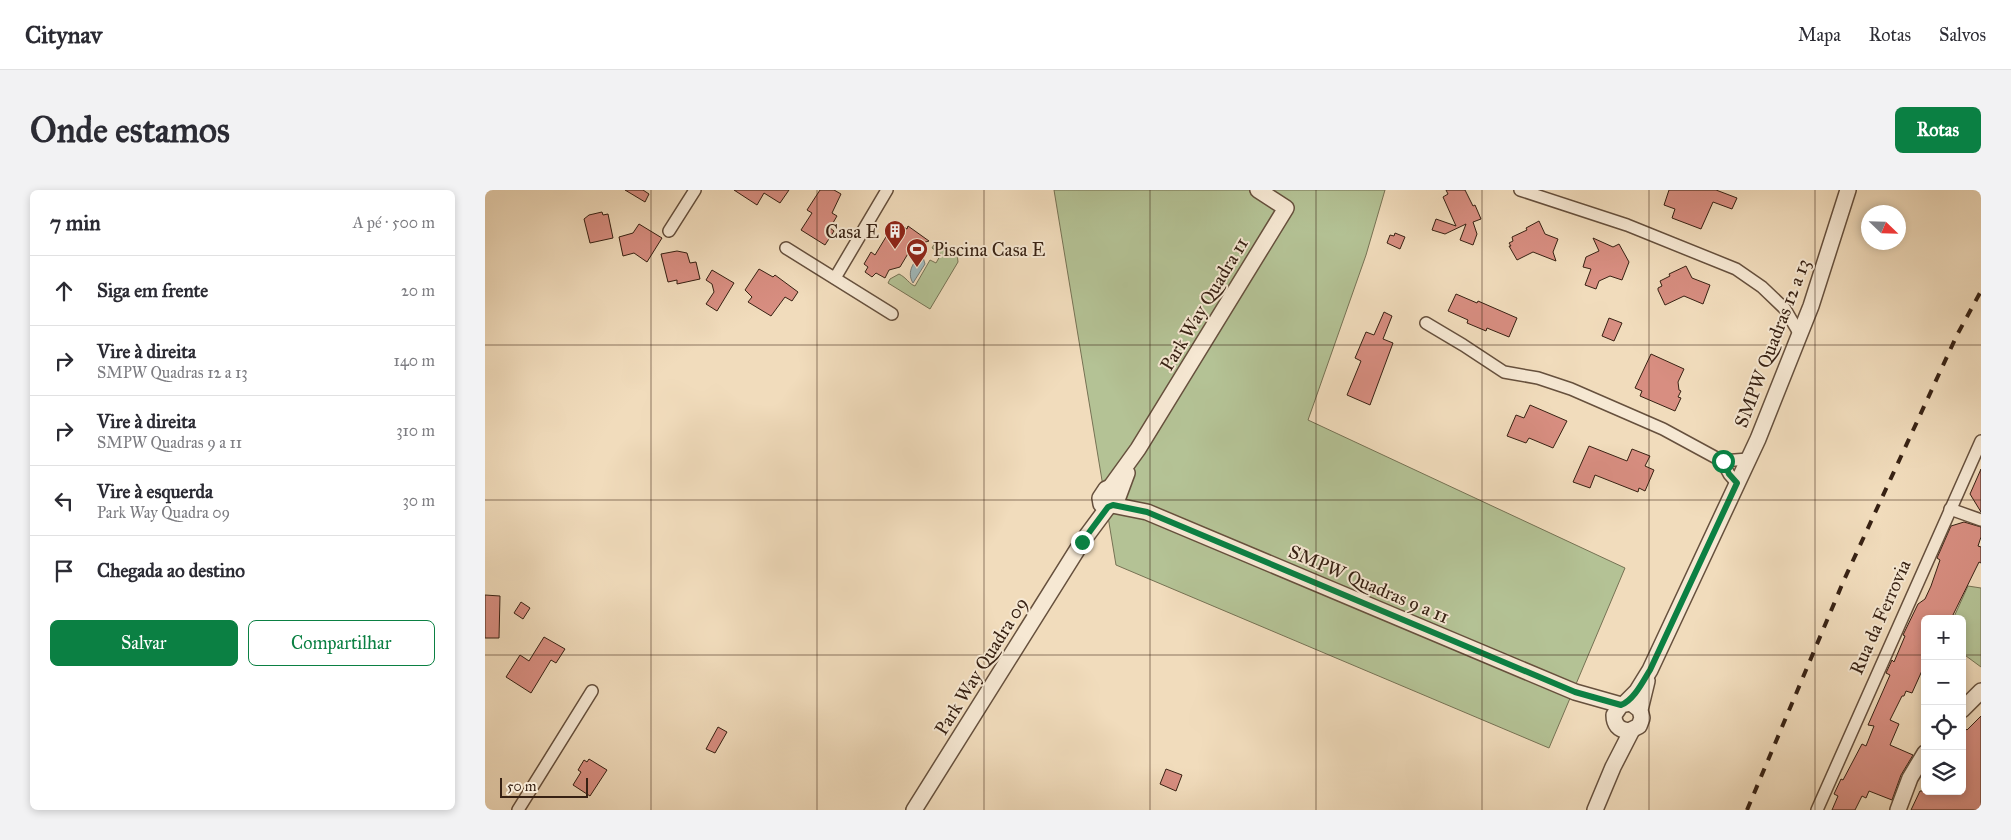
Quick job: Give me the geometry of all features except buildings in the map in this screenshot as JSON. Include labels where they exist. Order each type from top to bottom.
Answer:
[{"type":"street","points":[[669,231],[695,190]]},
{"type":"street","points":[[835,278],[887,190]]},
{"type":"street","name":"Park Way Quadra 11","points":[[1112,497],[1138,449],[1286,208],[1258,190]]},
{"type":"street","points":[[1520,190],[1627,225],[1736,269],[1761,287],[1785,309],[1799,333]]},
{"type":"street","name":"SMPW Quadras 12 a 13","points":[[1623,704],[1637,691],[1650,670],[1748,460],[1811,306],[1848,190]]},
{"type":"street","points":[[787,248],[892,314]]},
{"type":"street","points":[[1426,324],[1463,344],[1504,372],[1538,378],[1603,402],[1663,429],[1723,461],[1748,460]]},
{"type":"street","name":"Rua da Ferrovia","points":[[1817,810],[1981,441]]},
{"type":"street","points":[[1723,461],[1729,474],[1737,483]]},
{"type":"street","name":"SMPW Quadras 9 a 11","points":[[1112,497],[1575,692],[1623,704]]},
{"type":"street","name":"Park Way Quadra 09","points":[[914,810],[1112,497]]},
{"type":"street","points":[[1950,509],[1981,520]]},
{"type":"street","name":"SMPW Quadras 12 a 13","points":[[1640,710],[1650,670]]},
{"type":"street","points":[[518,810],[592,691]]},
{"type":"street","points":[[1966,706],[1981,691]]},
{"type":"street","name":"SMPW Quadras 9 a 11","points":[[1575,692],[1621,726]]},
{"type":"street","points":[[1595,810],[1613,767],[1621,726],[1616,709],[1623,704],[1636,706],[1640,710],[1642,718],[1639,726],[1621,726]]},
{"type":"street","points":[[1898,810],[1910,778],[1921,759]]},
{"type":"green space","points":[[1054,190],[1385,190],[1366,255],[1308,420],[1625,568],[1549,748],[1116,565]]},
{"type":"green space","points":[[936,241],[957,253],[958,262],[930,309],[888,283],[890,279],[899,274],[915,286],[930,260],[936,263],[941,254],[932,248]]},
{"type":"green space","points":[[1968,586],[1981,588],[1981,667],[1966,656],[1966,615],[1955,615]]},
{"type":"water","name":"Piscina Casa E","points":[[922,254],[925,264],[913,283],[910,275],[911,271],[914,263]]},
{"type":"railway","points":[[1747,810],[1844,580],[1957,335],[1981,291]]},
{"type":"place","name":"Casa E","points":[[895,250]]},
{"type":"place","name":"Piscina Casa E","points":[[917,268]]},
{"type":"route","points":[[1082,542],[1108,507],[1113,505],[1147,512],[1575,692],[1611,704],[1621,705],[1637,691],[1650,670],[1737,483],[1729,474],[1723,461]]}]
